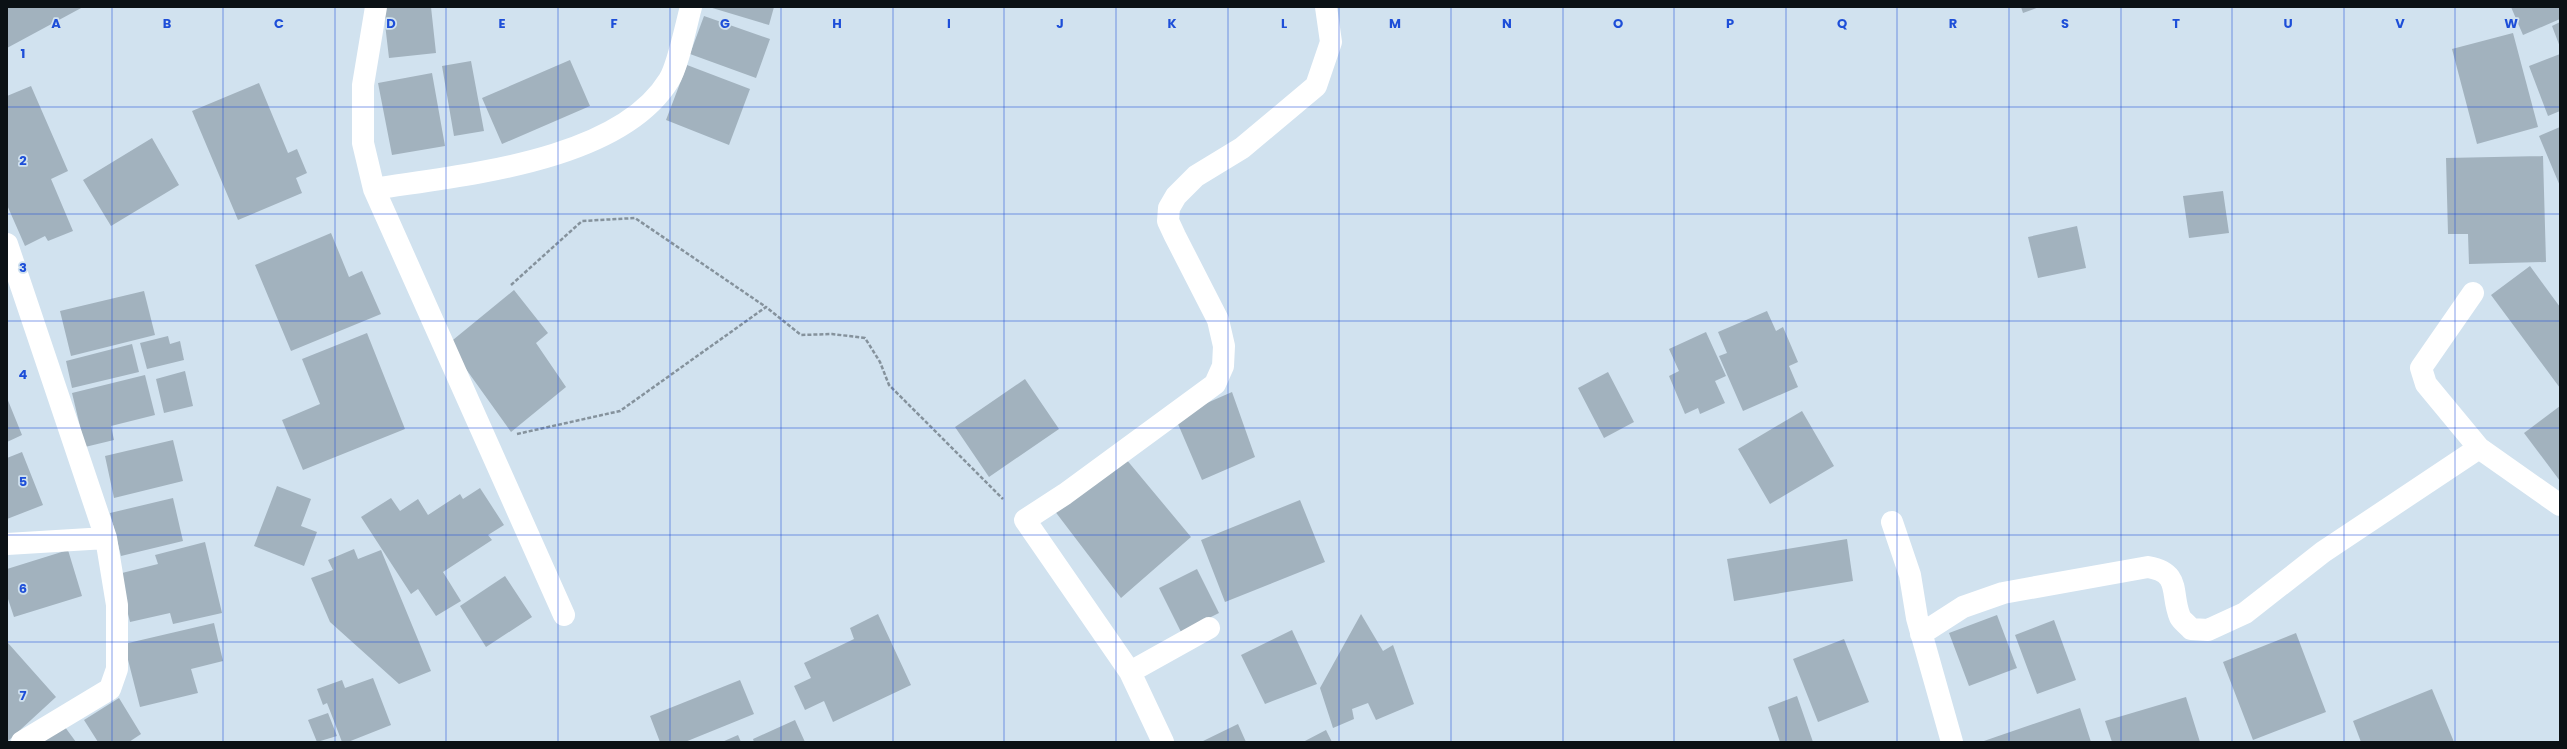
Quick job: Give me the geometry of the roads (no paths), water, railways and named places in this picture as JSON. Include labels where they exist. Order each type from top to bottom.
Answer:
[{"type":"street","points":[[376,7],[363,85],[363,143],[374,189],[564,615]]},
{"type":"street","points":[[374,189],[516,166],[597,140],[651,104],[670,78],[691,7]]},
{"type":"street","points":[[1163,742],[1130,672],[1025,520],[1065,494],[1215,384],[1223,366],[1224,346],[1218,320],[1168,221],[1169,208],[1176,196],[1196,176],[1242,148],[1316,86],[1331,42],[1326,7]]},
{"type":"street","points":[[7,244],[106,538],[117,605],[117,669],[114,681],[104,693],[22,742]]},
{"type":"street","points":[[2474,293],[2421,368],[2426,384],[2480,448],[2560,505]]},
{"type":"street","points":[[1921,634],[1963,607],[2003,593],[2148,568],[2161,570],[2173,580],[2181,618],[2191,629],[2208,630],[2245,612],[2323,552],[2480,448]]},
{"type":"street","points":[[1892,522],[1910,575],[1921,634],[1952,742]]},
{"type":"street","points":[[7,544],[106,538]]},
{"type":"street","points":[[1130,672],[1209,628]]}]
